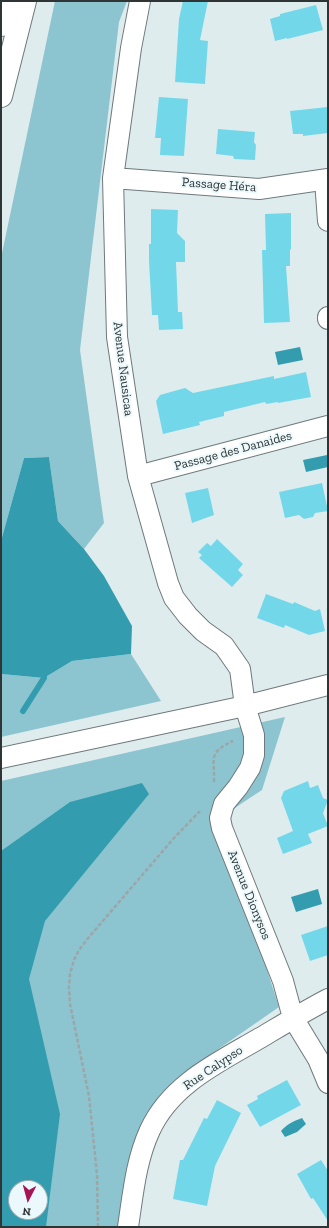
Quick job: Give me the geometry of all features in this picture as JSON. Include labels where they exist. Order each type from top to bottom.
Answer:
[{"type":"main road","points":[[1,26],[7,1]]},
{"type":"main road","points":[[1,96],[25,1]]},
{"type":"street","name":"Avenue Nausicaa","points":[[140,1],[131,48],[113,178],[117,337],[138,476],[168,583],[174,598],[188,616],[203,631],[224,646],[240,670],[245,706]]},
{"type":"street","name":"Passage Héra","points":[[113,178],[259,189],[326,180],[328,221]]},
{"type":"street","name":"Passage des Danaides","points":[[138,476],[328,426]]},
{"type":"street","points":[[1,758],[245,706],[328,685]]},
{"type":"street","name":"Avenue Dionysos","points":[[245,706],[254,735],[254,755],[250,768],[238,787],[224,804],[220,818],[222,828],[283,980],[293,1018],[318,1059],[328,1083]]},
{"type":"street","name":"Rue Calypso","points":[[128,1227],[134,1184],[142,1148],[150,1128],[162,1109],[174,1095],[188,1082],[223,1059],[328,999]]},
{"type":"path","points":[[214,787],[214,761],[216,752],[223,746],[238,739],[254,735]]},
{"type":"path","points":[[98,1227],[97,1175],[89,1096],[70,1004],[70,974],[79,950],[89,937],[174,838],[201,810]]},
{"type":"shaded area","points":[[55,1],[127,1],[119,22],[80,350],[104,523],[84,549],[58,521],[49,457],[24,458],[1,541],[1,258]]},
{"type":"shaded area","points":[[300,347],[303,360],[278,365],[275,352]]},
{"type":"shaded area","points":[[327,455],[328,467],[306,472],[303,460]]},
{"type":"shaded area","points":[[49,457],[58,521],[84,549],[104,576],[132,626],[131,654],[72,661],[44,678],[1,674],[1,541],[24,458]]},
{"type":"shaded area","points":[[131,654],[161,701],[1,737],[1,674],[44,678],[72,661]]},
{"type":"shaded area","points":[[285,717],[262,790],[218,819],[279,1007],[204,1059],[148,1116],[123,1227],[1,1227],[1,781]]},
{"type":"shaded area","points":[[142,783],[149,794],[45,921],[29,979],[60,1114],[48,1211],[48,1180],[8,1180],[8,1220],[47,1220],[46,1227],[1,1227],[1,851],[70,802]]},
{"type":"shaded area","points":[[318,889],[322,904],[296,912],[291,897]]},
{"type":"shaded area","points":[[302,1118],[306,1124],[297,1132],[285,1137],[281,1131],[286,1126]]},
{"type":"building","points":[[183,1],[208,1],[200,40],[208,41],[205,84],[175,82],[179,19]]},
{"type":"building","points":[[316,5],[323,30],[275,41],[270,19],[280,16],[280,14]]},
{"type":"building","points":[[159,97],[188,99],[184,156],[160,155],[161,138],[155,138]]},
{"type":"building","points":[[328,107],[328,133],[303,136],[303,134],[293,134],[290,111]]},
{"type":"building","points":[[218,129],[255,132],[255,160],[234,159],[233,156],[216,154]]},
{"type":"building","points":[[151,209],[178,210],[177,233],[185,241],[185,262],[176,262],[178,312],[182,312],[183,329],[159,330],[158,315],[152,315],[149,261],[149,244],[151,244]]},
{"type":"building","points":[[291,213],[290,266],[286,266],[290,322],[264,323],[262,250],[266,250],[265,214]]},
{"type":"building","points":[[306,372],[311,397],[278,403],[266,404],[265,402],[224,412],[224,416],[199,422],[200,425],[163,434],[156,401],[160,395],[185,388],[193,393],[274,376],[274,379]]},
{"type":"building","points":[[322,483],[328,511],[315,513],[313,517],[304,519],[299,515],[285,518],[279,492]]},
{"type":"building","points":[[208,488],[214,515],[192,523],[185,493]]},
{"type":"building","points":[[217,539],[243,564],[238,570],[243,575],[232,587],[199,558],[202,555],[198,552],[207,543],[211,546]]},
{"type":"building","points":[[266,594],[293,604],[294,602],[315,611],[320,609],[325,631],[309,635],[285,625],[284,628],[257,618]]},
{"type":"building","points":[[308,781],[310,788],[318,785],[323,798],[328,800],[323,813],[328,826],[308,834],[312,843],[283,854],[277,838],[293,831],[281,798],[284,791]]},
{"type":"building","points":[[328,926],[328,955],[310,961],[301,935]]},
{"type":"building","points":[[287,1080],[301,1105],[260,1127],[247,1105],[258,1099],[257,1096]]},
{"type":"building","points":[[217,1100],[241,1113],[215,1166],[207,1206],[173,1199],[180,1160],[183,1160],[204,1118],[207,1119]]},
{"type":"building","points":[[321,1160],[328,1171],[328,1221],[313,1198],[311,1199],[297,1174]]},
{"type":"waterway","points":[[23,711],[44,678],[44,671]]}]
